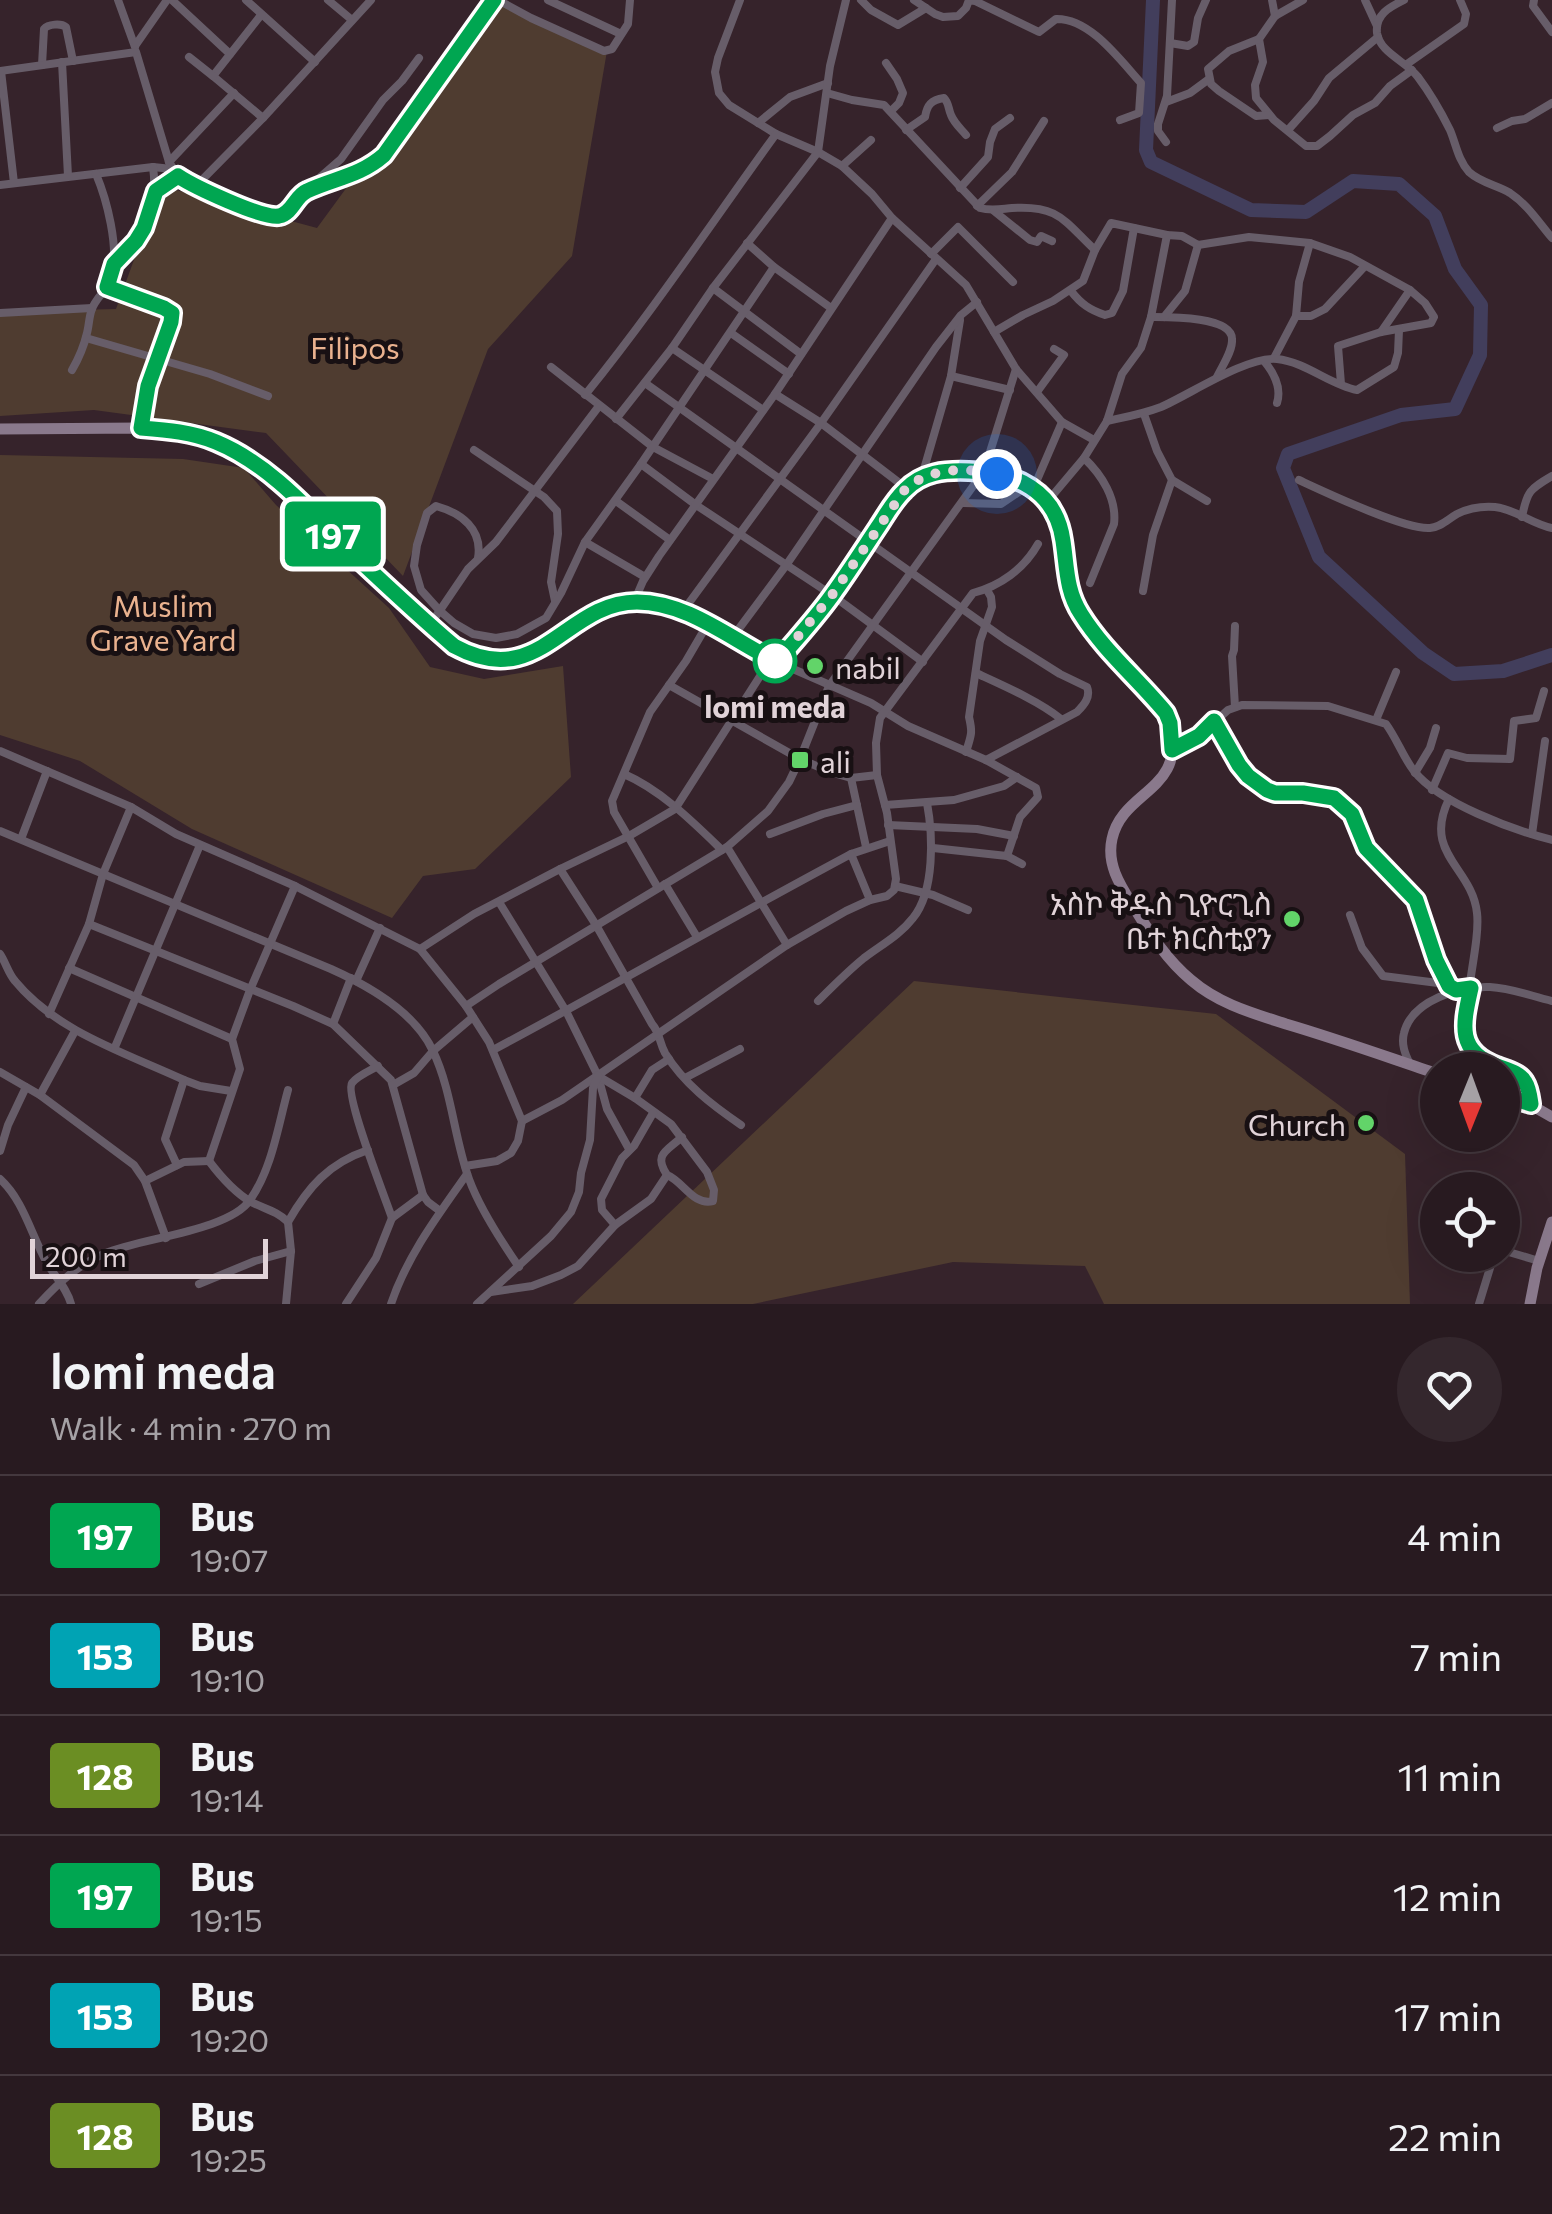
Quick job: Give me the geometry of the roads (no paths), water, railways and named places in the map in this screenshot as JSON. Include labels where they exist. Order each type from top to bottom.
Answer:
[{"type":"street","points":[[14,183],[1,71],[136,49],[170,0],[230,54]]},
{"type":"street","points":[[246,0],[315,62]]},
{"type":"street","points":[[328,0],[352,20]]},
{"type":"street","points":[[195,187],[371,0]]},
{"type":"street","points":[[302,193],[370,168],[384,155],[496,0],[604,51],[612,48],[628,24],[630,0]]},
{"type":"street","points":[[548,0],[621,34]]},
{"type":"street","points":[[740,0],[718,58],[715,72],[719,93],[729,105],[776,134],[842,166],[966,285],[1016,370],[1062,422],[1094,440]]},
{"type":"street","points":[[616,419],[818,152],[846,0]]},
{"type":"street","points":[[861,0],[898,25],[926,8]]},
{"type":"street","points":[[914,0],[943,17],[958,16],[972,0],[1039,32],[1056,20],[1076,22],[1108,45],[1141,83],[1138,114],[1120,120]]},
{"type":"street","points":[[1166,142],[1158,131],[1172,0]]},
{"type":"street","points":[[1170,43],[1188,46],[1194,42],[1206,0]]},
{"type":"street","points":[[1272,0],[1274,16]]},
{"type":"street","points":[[1270,115],[1256,116],[1219,91],[1209,79],[1208,69],[1220,56],[1259,39],[1274,16],[1302,0]]},
{"type":"street","points":[[1365,0],[1378,37],[1388,52],[1410,67],[1431,97],[1468,170],[1526,206],[1552,238]]},
{"type":"street","points":[[1377,26],[1385,9],[1404,0]]},
{"type":"street","points":[[1259,39],[1263,62],[1254,92],[1256,98],[1306,146],[1317,146],[1353,116],[1376,103],[1410,67],[1464,24],[1460,0]]},
{"type":"street","points":[[1534,0],[1533,6],[1552,32]]},
{"type":"street","points":[[121,1],[173,169],[195,187],[264,214],[276,216],[291,208],[302,193],[341,159],[419,58]]},
{"type":"street","points":[[213,76],[262,15]]},
{"type":"street","points":[[42,65],[44,29],[61,24],[66,27],[73,62]]},
{"type":"street","points":[[1288,130],[1329,78],[1378,37]]},
{"type":"street","points":[[189,56],[263,118]]},
{"type":"street","points":[[62,62],[68,176]]},
{"type":"street","points":[[886,63],[903,93],[891,111]]},
{"type":"street","points":[[1162,108],[1209,79]]},
{"type":"street","points":[[758,123],[790,97],[828,83]]},
{"type":"street","points":[[114,264],[144,228],[156,191],[234,93]]},
{"type":"street","points":[[827,93],[880,102],[983,210],[1050,210],[1095,250]]},
{"type":"street","points":[[906,130],[924,117],[930,103],[944,98],[954,122],[966,135]]},
{"type":"street","points":[[1498,128],[1525,119],[1552,103]]},
{"type":"street","points":[[960,188],[988,158],[995,128],[1010,118]]},
{"type":"street","points":[[977,206],[1012,172],[1044,121]]},
{"type":"street","points":[[585,394],[660,298],[776,134]]},
{"type":"street","points":[[842,166],[871,140]]},
{"type":"street","points":[[0,185],[153,167],[173,169]]},
{"type":"street","points":[[153,167],[156,191]]},
{"type":"street","points":[[72,370],[80,357],[92,308],[107,287],[114,264],[107,202],[96,174]]},
{"type":"street","points":[[994,211],[1030,240],[1037,242],[1042,236],[1052,241]]},
{"type":"street","points":[[634,602],[645,577],[775,394],[892,218]]},
{"type":"street","points":[[994,332],[1071,291],[1086,276],[1110,223],[1182,236],[1198,245],[1248,237],[1310,243],[1350,257],[1410,290],[1425,303],[1434,320],[1337,347],[1341,384]]},
{"type":"street","points":[[684,612],[958,227],[1012,282]]},
{"type":"street","points":[[1071,291],[1092,311],[1110,314],[1122,291],[1134,228]]},
{"type":"street","points":[[1047,502],[1084,458],[1107,421],[1122,374],[1141,348],[1151,317],[1166,236]]},
{"type":"street","points":[[747,243],[831,308]]},
{"type":"street","points":[[1269,359],[1296,316],[1299,282],[1310,243]]},
{"type":"street","points":[[1164,317],[1185,291],[1198,245]]},
{"type":"street","points":[[1296,316],[1311,316],[1325,309],[1364,266]]},
{"type":"street","points":[[478,558],[480,546],[475,530],[441,507],[427,513],[415,556],[415,576],[421,590],[454,624],[472,634],[496,638],[517,634],[546,618],[585,542],[774,267]]},
{"type":"street","points":[[107,287],[172,313],[148,386],[141,428]]},
{"type":"street","points":[[712,288],[801,354]]},
{"type":"street","points":[[1381,332],[1410,290]]},
{"type":"street","points":[[732,638],[936,346],[977,302]]},
{"type":"street","points":[[0,313],[92,308]]},
{"type":"street","points":[[922,477],[951,376],[961,315]]},
{"type":"street","points":[[1151,317],[1197,319],[1229,330],[1232,342],[1217,377]]},
{"type":"street","points":[[1107,421],[1144,414],[1217,377],[1269,359],[1297,364],[1358,390],[1390,371],[1398,353],[1399,330]]},
{"type":"street","points":[[731,334],[788,374]]},
{"type":"street","points":[[86,338],[210,374],[268,396]]},
{"type":"street","points":[[672,348],[763,410]]},
{"type":"street","points":[[1036,392],[1064,355],[1054,349]]},
{"type":"street","points":[[1269,359],[1280,392],[1277,403]]},
{"type":"street","points":[[551,368],[653,446],[713,479]]},
{"type":"street","points":[[466,1006],[725,848],[768,811],[800,760],[829,686],[984,472],[1016,370]]},
{"type":"street","points":[[951,376],[1010,390]]},
{"type":"street","points":[[645,384],[1033,657],[1087,687],[1084,705],[1077,712],[986,760]]},
{"type":"street","points":[[775,394],[821,423],[906,488]]},
{"type":"street","points":[[430,625],[598,406]]},
{"type":"street","points":[[1144,414],[1172,480],[1206,500]]},
{"type":"street","points":[[963,503],[1001,504],[1032,486],[1062,422]]},
{"type":"street","points":[[0,429],[141,428],[186,432],[228,448],[253,462],[290,493],[430,625],[464,651],[508,658],[541,649],[592,614],[634,602],[684,612],[774,661],[859,697],[1036,788],[1038,794],[1020,817],[1008,856]]},
{"type":"street","points":[[474,450],[554,507],[558,516],[551,582],[555,601]]},
{"type":"street","points":[[1084,458],[1104,478],[1115,516],[1090,583]]},
{"type":"street","points":[[641,464],[923,662]]},
{"type":"street","points":[[420,949],[560,868],[676,809],[774,661],[832,595],[906,488],[941,471],[984,472],[1009,476],[1032,486],[1047,502],[1061,527],[1075,604],[1089,626],[1166,713],[1170,723],[1170,763],[1161,780],[1127,810],[1116,826],[1110,848],[1116,876],[1156,943],[1192,982],[1227,1004],[1420,1068]]},
{"type":"street","points":[[1522,516],[1531,489],[1552,476]]},
{"type":"street","points":[[1143,591],[1153,535],[1172,480]]},
{"type":"street","points":[[1300,480],[1338,498],[1429,528],[1482,506],[1501,507],[1552,528]]},
{"type":"street","points":[[616,500],[670,540]]},
{"type":"street","points":[[585,542],[645,577]]},
{"type":"street","points":[[522,1121],[562,1100],[788,945],[870,900],[886,896],[895,886],[885,805],[877,775],[880,718],[973,593],[987,590],[1010,576],[1029,559],[1038,544]]},
{"type":"street","points":[[966,752],[980,641],[992,607],[987,590]]},
{"type":"street","points":[[696,937],[629,836],[612,800],[650,712],[707,625]]},
{"type":"street","points":[[1234,626],[1234,707]]},
{"type":"street","points":[[1376,720],[1396,672]]},
{"type":"street","points":[[976,674],[1008,687],[1061,719]]},
{"type":"street","points":[[668,685],[800,760],[851,778],[877,775]]},
{"type":"street","points":[[1432,790],[1448,753],[1467,758],[1510,758],[1514,721],[1536,718],[1544,691]]},
{"type":"street","points":[[1172,750],[1199,736],[1234,707],[1328,706],[1376,720],[1389,728],[1416,773],[1432,790],[1498,822],[1552,840]]},
{"type":"street","points":[[1214,721],[1239,765],[1267,790],[1334,798],[1352,814],[1366,848],[1416,900],[1436,960],[1452,988]]},
{"type":"street","points":[[1416,773],[1436,728]]},
{"type":"street","points":[[1532,834],[1545,740]]},
{"type":"street","points":[[0,751],[132,807],[176,834],[295,886],[420,949],[466,1006],[493,1050],[522,1121],[518,1141],[511,1153],[497,1162],[466,1170],[406,1268],[391,1304]]},
{"type":"street","points":[[20,840],[47,771]]},
{"type":"street","points":[[624,774],[651,789],[725,848],[788,945]]},
{"type":"street","points":[[851,778],[866,848]]},
{"type":"street","points":[[885,805],[941,803],[1004,786],[1017,778]]},
{"type":"street","points":[[1448,799],[1439,827],[1441,838],[1477,912],[1465,1031],[1477,1058],[1524,1080],[1531,1104]]},
{"type":"street","points":[[818,1001],[913,919],[924,894],[933,848],[927,803]]},
{"type":"street","points":[[770,834],[857,805]]},
{"type":"street","points":[[50,1014],[89,924],[103,874],[132,807]]},
{"type":"street","points":[[768,811],[783,827]]},
{"type":"street","points":[[888,826],[977,830],[1014,836]]},
{"type":"street","points":[[0,831],[354,979],[394,1005],[433,1051],[466,1170],[484,1211],[519,1267]]},
{"type":"street","points":[[493,1050],[851,854],[890,841]]},
{"type":"street","points":[[115,1047],[200,845]]},
{"type":"street","points":[[933,848],[1008,856],[1022,864]]},
{"type":"street","points":[[851,854],[870,900]]},
{"type":"street","points":[[560,868],[660,1033],[670,1058],[705,1100],[741,1125]]},
{"type":"street","points":[[209,1161],[240,1068],[232,1039],[295,886]]},
{"type":"street","points":[[895,886],[950,900],[968,910]]},
{"type":"street","points":[[499,902],[566,1011],[598,1076],[607,1109],[629,1149]]},
{"type":"street","points":[[1350,914],[1362,948],[1382,976],[1452,988],[1508,989],[1552,1001]]},
{"type":"street","points":[[89,924],[332,1024],[387,1074],[423,1195],[440,1211]]},
{"type":"street","points":[[332,1024],[380,928]]},
{"type":"street","points":[[0,954],[18,985],[76,1031],[184,1080],[231,1091]]},
{"type":"street","points":[[69,968],[232,1039]]},
{"type":"street","points":[[1410,1064],[1403,1039],[1408,1022],[1452,988]]},
{"type":"street","points":[[393,1085],[414,1073],[473,1017]]},
{"type":"street","points":[[40,1095],[76,1031]]},
{"type":"street","points":[[685,1078],[740,1049]]},
{"type":"street","points":[[635,1098],[652,1070],[670,1058]]},
{"type":"street","points":[[378,1066],[354,1081],[350,1090],[392,1218]]},
{"type":"street","points":[[0,1072],[40,1095],[126,1158],[145,1181],[166,1238]]},
{"type":"street","points":[[598,1076],[671,1124],[707,1172],[714,1201],[700,1201],[667,1175]]},
{"type":"street","points":[[477,1304],[564,1223],[575,1204],[590,1140],[592,1088],[598,1076]]},
{"type":"street","points":[[177,1165],[165,1141],[184,1080]]},
{"type":"street","points":[[0,1151],[26,1087]]},
{"type":"street","points":[[39,1304],[60,1282],[103,1254],[224,1218],[250,1201],[269,1158],[288,1090]]},
{"type":"street","points":[[1520,1101],[1552,1117]]},
{"type":"street","points":[[615,1225],[600,1203],[622,1158],[634,1146],[653,1113]]},
{"type":"street","points":[[667,1175],[660,1159],[682,1136]]},
{"type":"street","points":[[286,1304],[288,1222],[300,1200],[331,1167],[368,1150]]},
{"type":"street","points":[[145,1181],[177,1165],[209,1161],[231,1187],[288,1222]]},
{"type":"street","points":[[491,1292],[532,1286],[578,1266],[615,1225],[651,1199],[667,1175]]},
{"type":"street","points":[[0,1179],[18,1201],[46,1261],[72,1304]]},
{"type":"street","points":[[348,1303],[376,1258],[392,1218],[423,1195]]},
{"type":"street","points":[[1530,1304],[1552,1222]]},
{"type":"street","points":[[199,1284],[254,1260],[290,1251]]},
{"type":"street","points":[[1520,1258],[1552,1268]]},
{"type":"street","points":[[1479,1304],[1489,1272]]},
{"type":"waterway","points":[[1153,0],[1146,150],[1151,162],[1251,210],[1306,212],[1353,181],[1399,184],[1435,216],[1455,269],[1481,305],[1480,355],[1455,409],[1401,415],[1288,454],[1283,468],[1319,557],[1423,653],[1454,674],[1503,671],[1552,655]]},
{"type":"place","name":"lomi meda","points":[[775,661]]},
{"type":"place","name":"nabil","points":[[815,666]]},
{"type":"place","name":"ali","points":[[800,760]]},
{"type":"place","name":"አስኮ ቅዱስ ጊዮርጊስ ቤተ ክርስቲያን","points":[[1292,919]]},
{"type":"place","name":"Church","points":[[1366,1123]]},
{"type":"park label","name":"Filipos","points":[[355,346]]},
{"type":"park label","name":"Muslim Grave Yard","points":[[163,621]]}]
